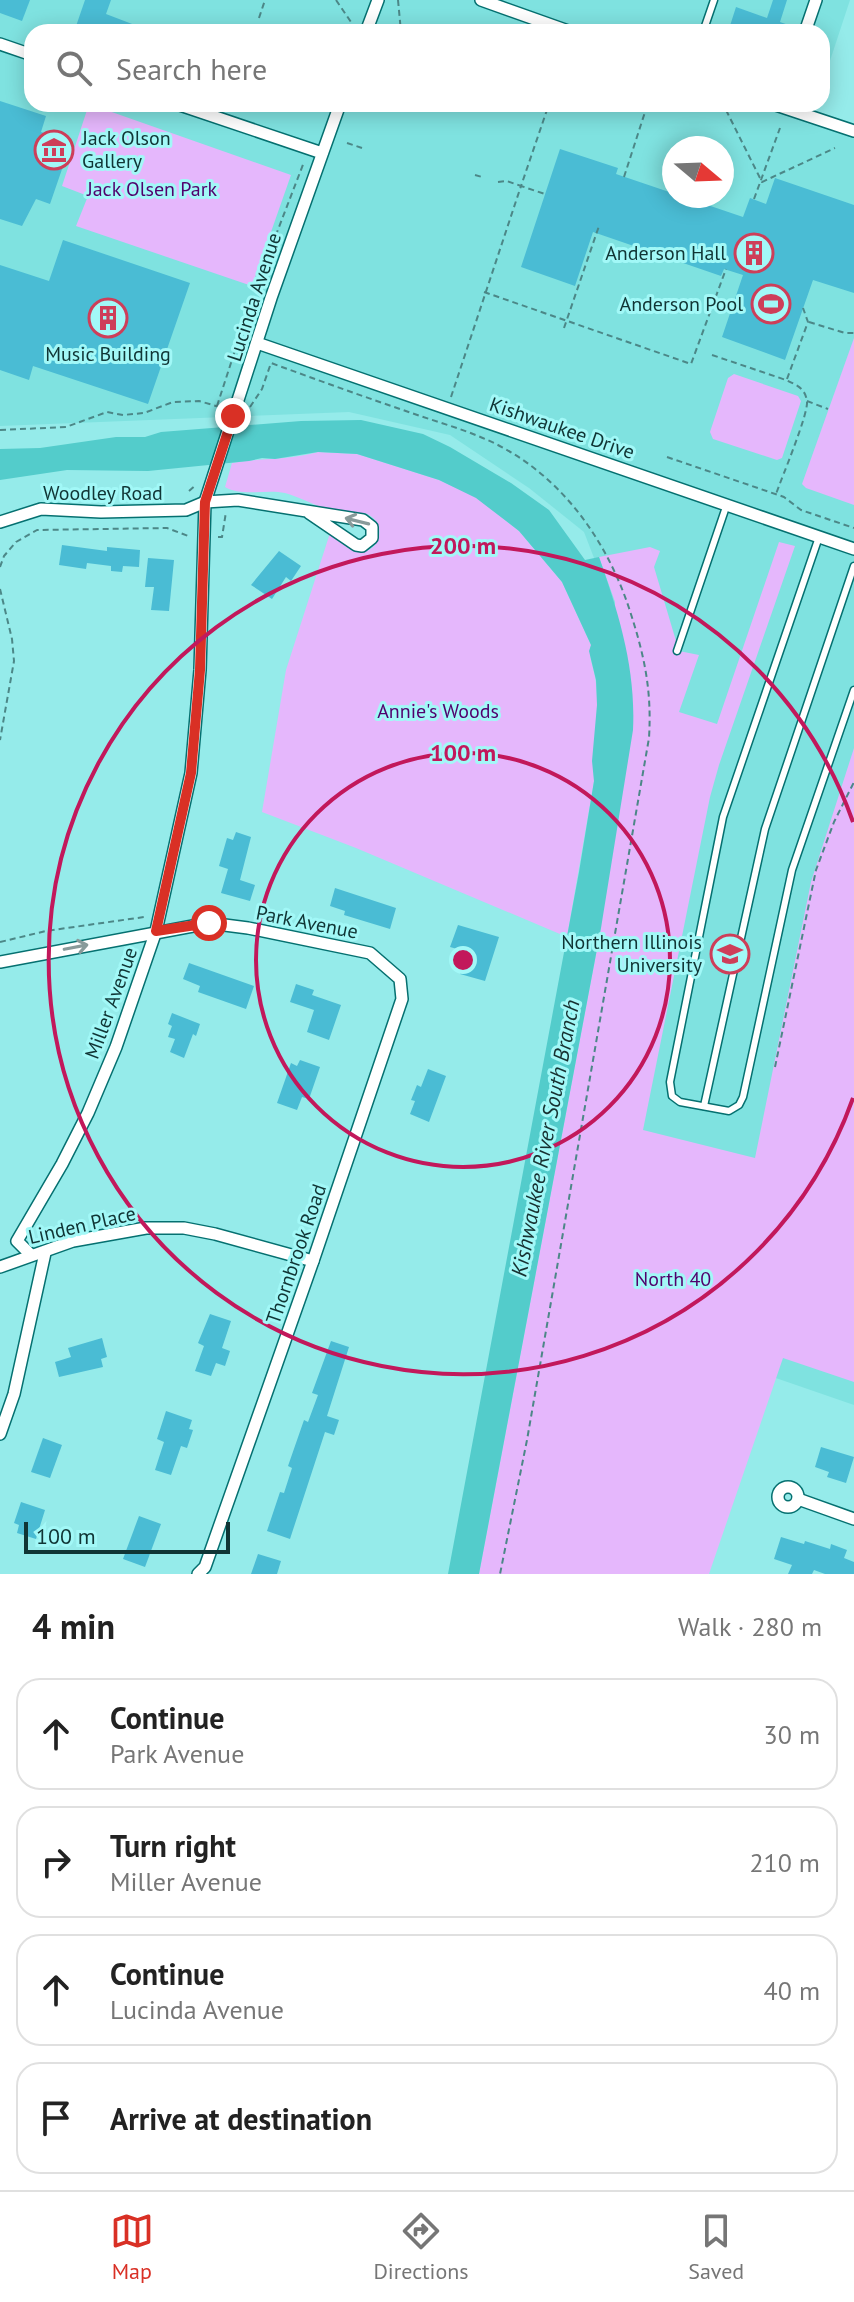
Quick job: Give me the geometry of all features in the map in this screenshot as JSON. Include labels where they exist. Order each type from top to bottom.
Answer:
[{"type":"street","points":[[369,24],[378,0]]},
{"type":"street","points":[[481,0],[548,24]]},
{"type":"street","points":[[808,24],[816,0]]},
{"type":"street","points":[[0,44],[24,52]]},
{"type":"street","points":[[201,112],[322,153]]},
{"type":"street","name":"Lucinda Avenue","points":[[205,502],[337,112]]},
{"type":"street","points":[[798,112],[854,131]]},
{"type":"street","name":"Kishwaukee Drive","points":[[257,343],[854,549]]},
{"type":"street","name":"Woodley Road","points":[[2,523],[41,509],[101,512],[186,510],[205,502],[228,501],[277,504],[309,513]]},
{"type":"street","name":"Miller Avenue","points":[[30,1254],[17,1241],[88,1113],[116,1047],[156,931],[191,773],[199,682],[205,502]]},
{"type":"street","points":[[309,513],[363,520],[372,527],[372,538],[362,546],[356,545],[309,513]]},
{"type":"street","name":"Park Avenue","points":[[0,962],[209,923],[370,953]]},
{"type":"street","name":"Thornbrook Road","points":[[198,1574],[205,1567],[402,999],[400,979],[370,953]]},
{"type":"street","name":"Linden Place","points":[[0,1267],[73,1241],[121,1231],[184,1228],[313,1261]]},
{"type":"street","points":[[0,1434],[14,1394],[45,1253]]},
{"type":"street","points":[[798,1499],[854,1519]]},
{"type":"lane","points":[[706,24],[714,0]]},
{"type":"lane","points":[[677,651],[727,504]]},
{"type":"lane","points":[[819,537],[740,764],[717,846],[670,1082],[672,1096],[680,1102],[729,1111],[739,1105],[743,1097],[792,870],[854,690]]},
{"type":"lane","points":[[704,1106],[765,829],[854,566]]},
{"type":"path","points":[[259,18],[265,0]]},
{"type":"path","points":[[336,0],[351,22]]},
{"type":"path","points":[[398,0],[400,24]]},
{"type":"path","points":[[448,407],[546,112]]},
{"type":"path","points":[[624,177],[645,112]]},
{"type":"path","points":[[727,112],[762,182]]},
{"type":"path","points":[[754,199],[780,128]]},
{"type":"path","points":[[347,143],[362,148]]},
{"type":"path","points":[[762,182],[835,148]]},
{"type":"path","points":[[217,407],[254,292],[304,162]]},
{"type":"path","points":[[475,175],[482,177]]},
{"type":"path","points":[[498,182],[507,181],[545,194]]},
{"type":"path","points":[[564,328],[599,226]]},
{"type":"path","points":[[484,292],[691,364],[726,269]]},
{"type":"path","points":[[786,380],[808,322],[803,308]]},
{"type":"path","points":[[808,322],[854,333]]},
{"type":"path","points":[[712,355],[786,380],[804,391],[807,401],[776,494]]},
{"type":"path","points":[[0,430],[66,427],[107,412],[123,415],[144,413],[173,402],[199,401],[234,413],[246,412],[262,389],[271,363],[481,438],[506,450],[562,493],[586,521],[618,578],[649,679],[649,738],[527,1440],[500,1574]]},
{"type":"path","points":[[807,401],[828,409]]},
{"type":"path","points":[[667,457],[784,497],[801,510],[854,528]]},
{"type":"path","points":[[0,567],[4,556],[16,542],[37,530],[167,528],[177,530],[186,537],[222,537],[228,501]]},
{"type":"path","points":[[0,589],[14,661],[0,740]]},
{"type":"path","points":[[775,1067],[816,870],[834,822],[854,782]]},
{"type":"path","points":[[0,942],[46,931],[147,917]]},
{"type":"shaded area","name":"Northern Illinois University","points":[[0,0],[850,0],[830,61],[830,24],[24,24],[24,112],[814,112],[812,117],[854,133],[854,1405],[770,1376],[485,1574],[651,737],[633,659],[584,532],[529,488],[450,435],[349,412],[0,426]]},
{"type":"green space","name":"Jack Olsen Park","points":[[86,112],[112,112],[291,175],[252,286],[76,226],[88,196],[62,186]]},
{"type":"green space","points":[[854,338],[854,505],[802,484]]},
{"type":"green space","points":[[734,374],[798,396],[801,401],[782,458],[777,460],[713,439],[710,432],[728,378]]},
{"type":"green space","name":"Annie's Woods","points":[[318,452],[357,454],[439,480],[476,497],[519,531],[562,582],[591,645],[597,703],[594,781],[567,937],[262,812],[286,670],[330,533],[360,552],[376,544],[379,527],[366,514],[343,515],[285,493],[239,492],[225,487],[232,463]]},
{"type":"green space","name":"North 40","points":[[779,542],[795,546],[710,797],[643,1130],[755,1158],[811,882],[854,748],[854,1382],[783,1358],[709,1574],[479,1574],[601,928],[615,602],[599,557],[650,547],[660,551],[654,567],[679,651],[699,655],[679,712],[717,724]]},
{"type":"water","name":"Kishwaukee River South Branch","points":[[361,420],[423,434],[450,447],[549,510],[585,560],[599,557],[619,621],[632,685],[633,730],[601,928],[479,1574],[448,1574],[594,781],[592,761],[597,705],[596,680],[589,651],[591,645],[562,582],[519,531],[476,498],[439,480],[357,454],[318,452],[148,471],[67,470],[0,480],[0,449],[145,437],[161,432],[301,421]]},
{"type":"building","points":[[0,0],[30,0],[22,21],[0,13]]},
{"type":"building","points":[[85,0],[111,0],[106,14],[132,24],[77,24]]},
{"type":"building","points":[[773,0],[787,0],[780,22],[786,24],[731,24],[736,7],[767,18]]},
{"type":"building","points":[[0,101],[24,109],[24,112],[46,116],[41,132],[59,138],[57,142],[70,146],[50,204],[36,199],[22,226],[0,219]]},
{"type":"building","name":"Anderson Hall","points":[[560,149],[618,168],[616,174],[662,190],[662,208],[716,208],[743,217],[750,198],[766,204],[775,178],[854,205],[854,293],[813,280],[785,360],[722,337],[743,275],[724,269],[721,276],[593,232],[575,286],[521,267]]},
{"type":"building","name":"Music Building","points":[[63,240],[190,283],[148,404],[33,366],[29,380],[0,370],[0,265],[49,281]]},
{"type":"building","points":[[62,545],[107,551],[107,547],[140,550],[139,567],[123,566],[122,572],[111,571],[111,566],[87,563],[86,569],[59,565]]},
{"type":"building","points":[[279,551],[301,566],[291,581],[286,577],[272,599],[251,585]]},
{"type":"building","points":[[148,558],[174,560],[169,611],[151,610],[154,587],[145,587]]},
{"type":"building","points":[[236,832],[251,837],[240,880],[255,885],[250,901],[221,893],[228,869],[219,866],[227,838],[233,840]]},
{"type":"building","points":[[335,888],[396,908],[390,929],[344,915],[345,911],[330,906]]},
{"type":"building","points":[[458,925],[499,937],[485,981],[460,974],[468,952],[450,947]]},
{"type":"building","points":[[189,963],[254,986],[246,1009],[198,992],[200,986],[183,979]]},
{"type":"building","points":[[296,984],[314,990],[312,995],[341,1005],[329,1040],[307,1032],[314,1010],[290,1002]]},
{"type":"building","points":[[172,1013],[200,1024],[184,1058],[170,1052],[175,1039],[168,1037]]},
{"type":"building","points":[[300,1060],[320,1067],[309,1099],[302,1097],[297,1110],[277,1103],[291,1063],[297,1066]]},
{"type":"building","points":[[428,1069],[446,1076],[429,1122],[410,1114],[417,1085],[421,1087]]},
{"type":"building","points":[[210,1314],[231,1321],[222,1348],[230,1351],[225,1366],[216,1363],[211,1376],[195,1371],[204,1346],[198,1343]]},
{"type":"building","points":[[102,1338],[107,1357],[101,1359],[103,1367],[59,1377],[55,1362],[71,1357],[68,1348]]},
{"type":"building","points":[[331,1341],[349,1347],[327,1416],[339,1420],[334,1435],[325,1432],[290,1539],[267,1531],[280,1492],[284,1493],[292,1468],[288,1466],[304,1420],[308,1422],[318,1395],[312,1393]]},
{"type":"building","points":[[166,1411],[192,1420],[189,1429],[193,1430],[187,1448],[181,1446],[171,1475],[155,1470],[164,1442],[157,1439]]},
{"type":"building","points":[[43,1438],[62,1445],[50,1478],[31,1472]]},
{"type":"building","points":[[821,1447],[854,1457],[846,1483],[827,1477],[829,1472],[815,1467]]},
{"type":"building","points":[[21,1502],[45,1510],[36,1539],[17,1533],[19,1525],[14,1523]]},
{"type":"building","points":[[139,1516],[161,1524],[145,1567],[123,1559]]},
{"type":"building","points":[[781,1537],[830,1549],[831,1544],[847,1550],[844,1558],[854,1562],[854,1574],[825,1574],[814,1570],[812,1574],[788,1574],[792,1565],[774,1559]]},
{"type":"building","points":[[258,1554],[281,1561],[277,1574],[251,1574]]},
{"type":"place","name":"Jack Olson Gallery","points":[[54,150]]},
{"type":"place","name":"Anderson Hall","points":[[754,253]]},
{"type":"place","name":"Anderson Pool","points":[[771,304]]},
{"type":"place","name":"Music Building","points":[[108,318]]},
{"type":"place","name":"Northern Illinois University","points":[[730,954]]},
{"type":"route","points":[[209,923],[156,931],[191,773],[200,670],[205,502],[233,416]]}]
